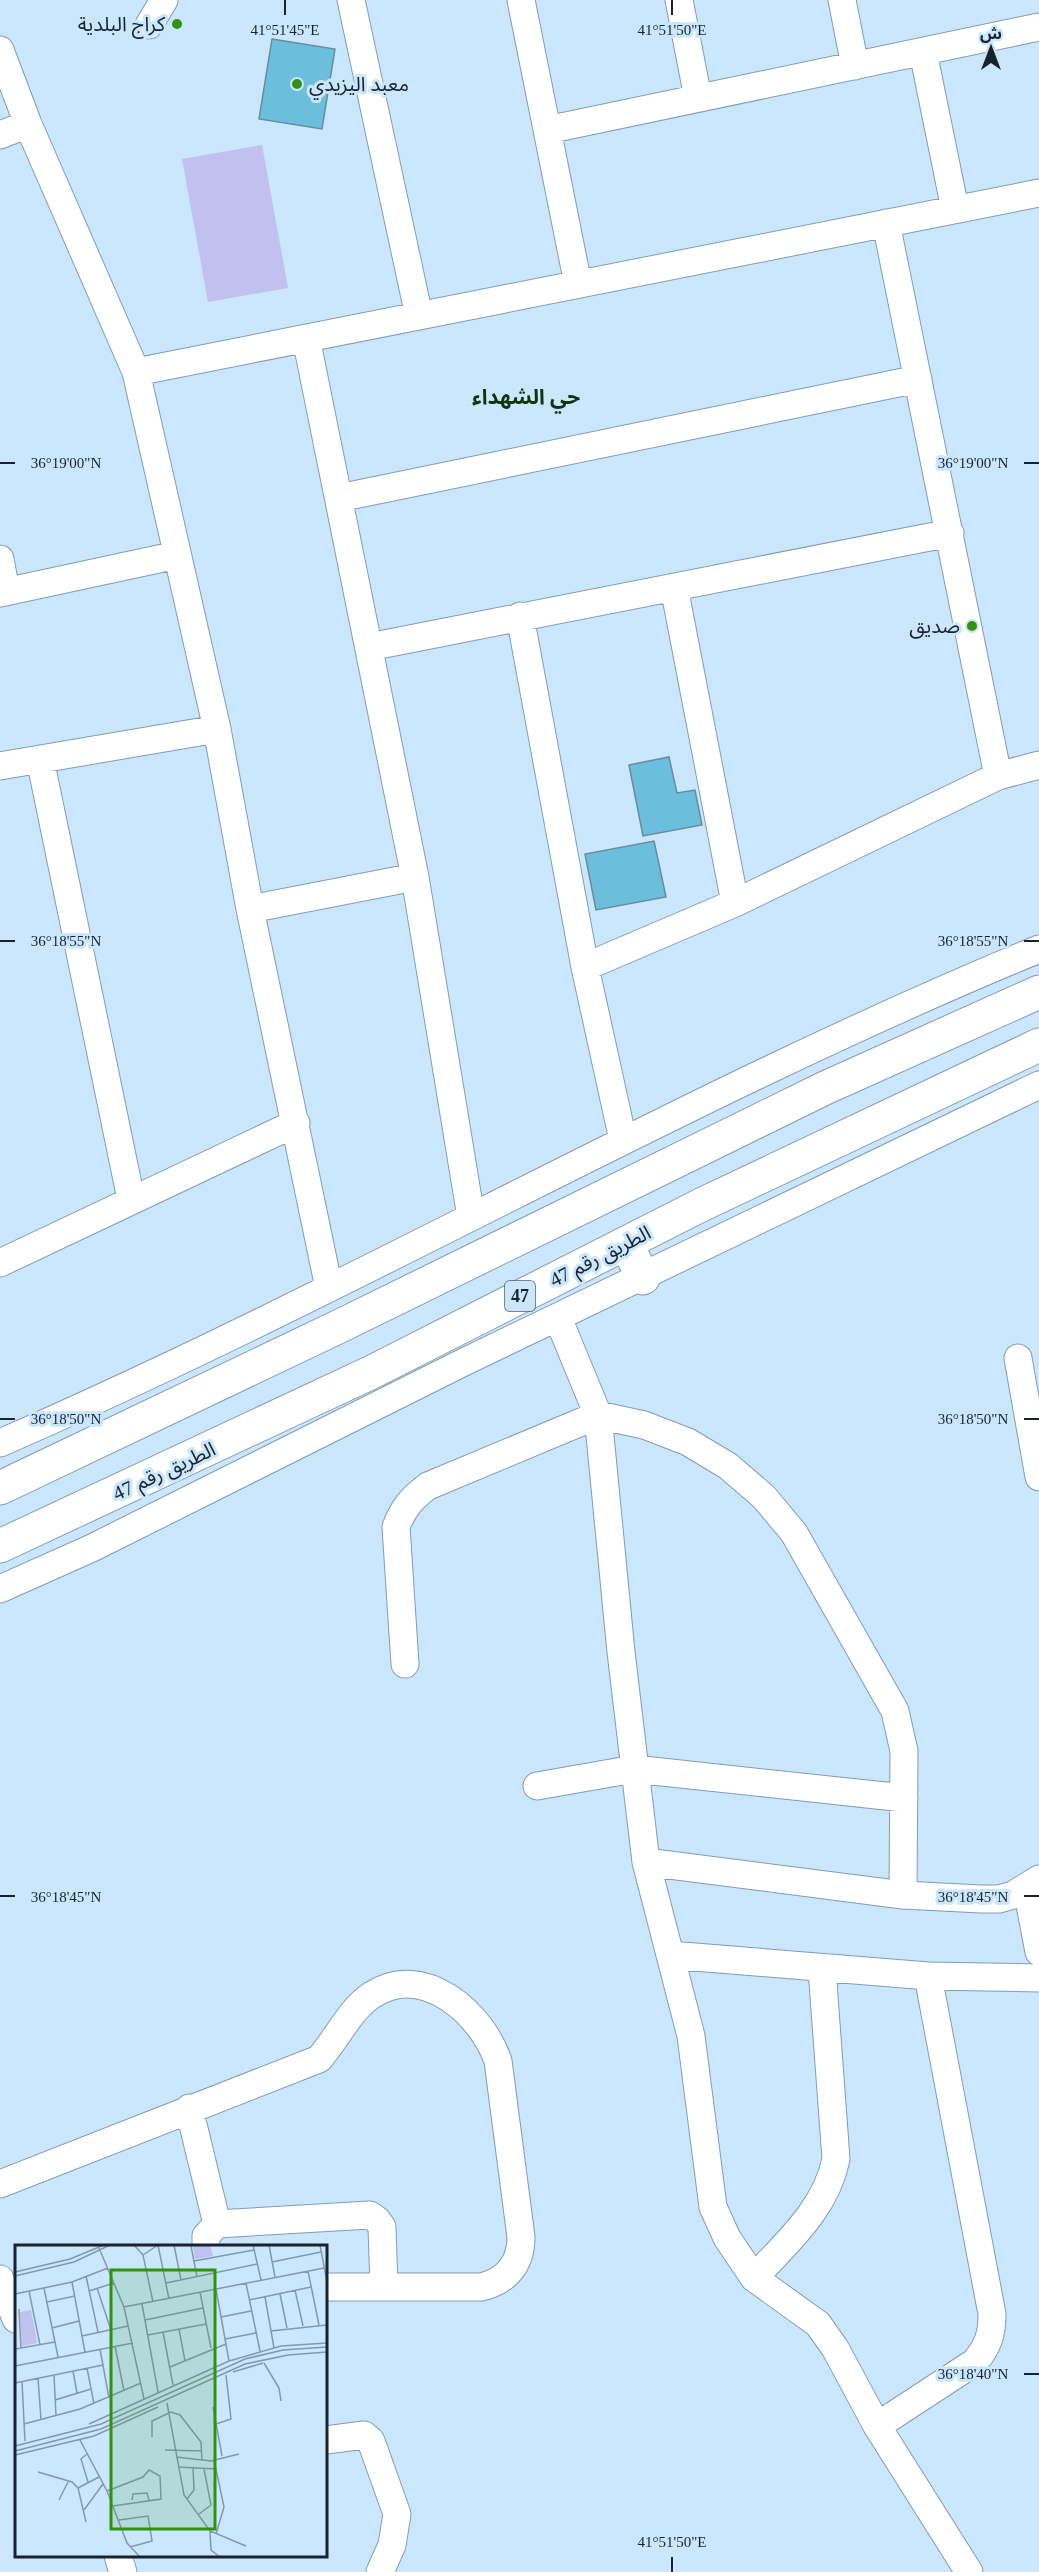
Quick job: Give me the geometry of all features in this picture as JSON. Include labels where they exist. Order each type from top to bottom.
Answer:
[{"type":"highway","points":[[0,1488],[340,1326],[825,1088],[1039,992]]},
{"type":"highway","name":"الطريق رقم 47","points":[[0,1546],[372,1372],[840,1137],[1039,1045]]},
{"type":"highway","points":[[626,1243],[643,1278]]},
{"type":"street","points":[[149,25],[164,0]]},
{"type":"street","points":[[351,0],[419,316]]},
{"type":"street","points":[[521,0],[578,284]]},
{"type":"street","points":[[679,0],[699,98]]},
{"type":"street","points":[[842,0],[855,66]]},
{"type":"street","points":[[547,130],[1039,27]]},
{"type":"street","points":[[0,50],[28,124],[136,372],[217,729],[250,909],[329,1288]]},
{"type":"street","points":[[922,52],[955,209]]},
{"type":"street","points":[[0,135],[28,124]]},
{"type":"street","points":[[136,372],[1039,193]]},
{"type":"street","points":[[886,223],[998,776]]},
{"type":"street","points":[[306,338],[415,876],[471,1217]]},
{"type":"street","points":[[339,498],[918,378]]},
{"type":"street","points":[[369,647],[950,533]]},
{"type":"street","points":[[0,559],[3,592],[177,555]]},
{"type":"street","points":[[674,587],[735,903]]},
{"type":"street","points":[[520,616],[585,967],[623,1140]]},
{"type":"street","points":[[0,766],[217,729]]},
{"type":"street","points":[[40,759],[131,1199]]},
{"type":"street","points":[[585,967],[735,903],[998,776],[1039,765]]},
{"type":"street","points":[[250,909],[415,876]]},
{"type":"street","points":[[0,1443],[184,1361],[623,1140],[937,991],[1039,949]]},
{"type":"street","points":[[0,1589],[92,1548],[558,1318],[1039,1085]]},
{"type":"street","points":[[0,1263],[131,1199],[296,1123]]},
{"type":"street","points":[[558,1318],[598,1415],[634,1769],[646,1862],[697,2072],[713,2207],[727,2238],[754,2278],[818,2324],[836,2348],[877,2426],[969,2572]]},
{"type":"street","points":[[1018,1358],[1039,1477]]},
{"type":"street","points":[[405,1664],[396,1527],[402,1509],[428,1486],[598,1415],[644,1425],[688,1442],[728,1466],[764,1497],[794,1533],[895,1711],[904,1751],[903,1894]]},
{"type":"street","points":[[537,1786],[634,1769],[904,1798]]},
{"type":"street","points":[[646,1862],[903,1894],[999,1899],[1033,1884],[1039,1952]]},
{"type":"street","points":[[670,1955],[928,1976],[1039,1978]]},
{"type":"street","points":[[754,2278],[822,2202],[832,2181],[836,2159],[822,1968]]},
{"type":"street","points":[[877,2426],[975,2362],[987,2347],[992,2331],[992,2314],[928,1976]]},
{"type":"street","points":[[0,2184],[319,2059],[363,2002],[384,1989],[396,1985],[423,1987],[448,1997],[471,2013],[488,2035],[498,2061],[521,2237],[519,2256],[515,2265],[501,2280],[481,2287],[327,2287]]},
{"type":"street","points":[[189,2109],[212,2235],[370,2216],[382,2227],[384,2287]]},
{"type":"street","points":[[0,2279],[15,2316]]},
{"type":"street","points":[[327,2440],[364,2435],[371,2441],[397,2514],[392,2545],[380,2572]]},
{"type":"street","points":[[118,2557],[123,2572]]},
{"type":"shaded area","points":[[262,145],[288,288],[208,302],[182,159]]},
{"type":"building","name":"معبد اليزيدي","points":[[272,39],[335,49],[322,129],[259,119]]},
{"type":"building","points":[[669,757],[677,793],[695,790],[702,825],[643,836],[629,765]]},
{"type":"building","points":[[654,841],[666,897],[596,910],[585,854]]},
{"type":"place","name":"كراج البلدية","points":[[177,24]]},
{"type":"place","name":"معبد اليزيدي","points":[[297,84]]},
{"type":"place","name":"صديق","points":[[972,626]]},
{"type":"district","name":"حي الشهداء","points":[[526,397]]}]
